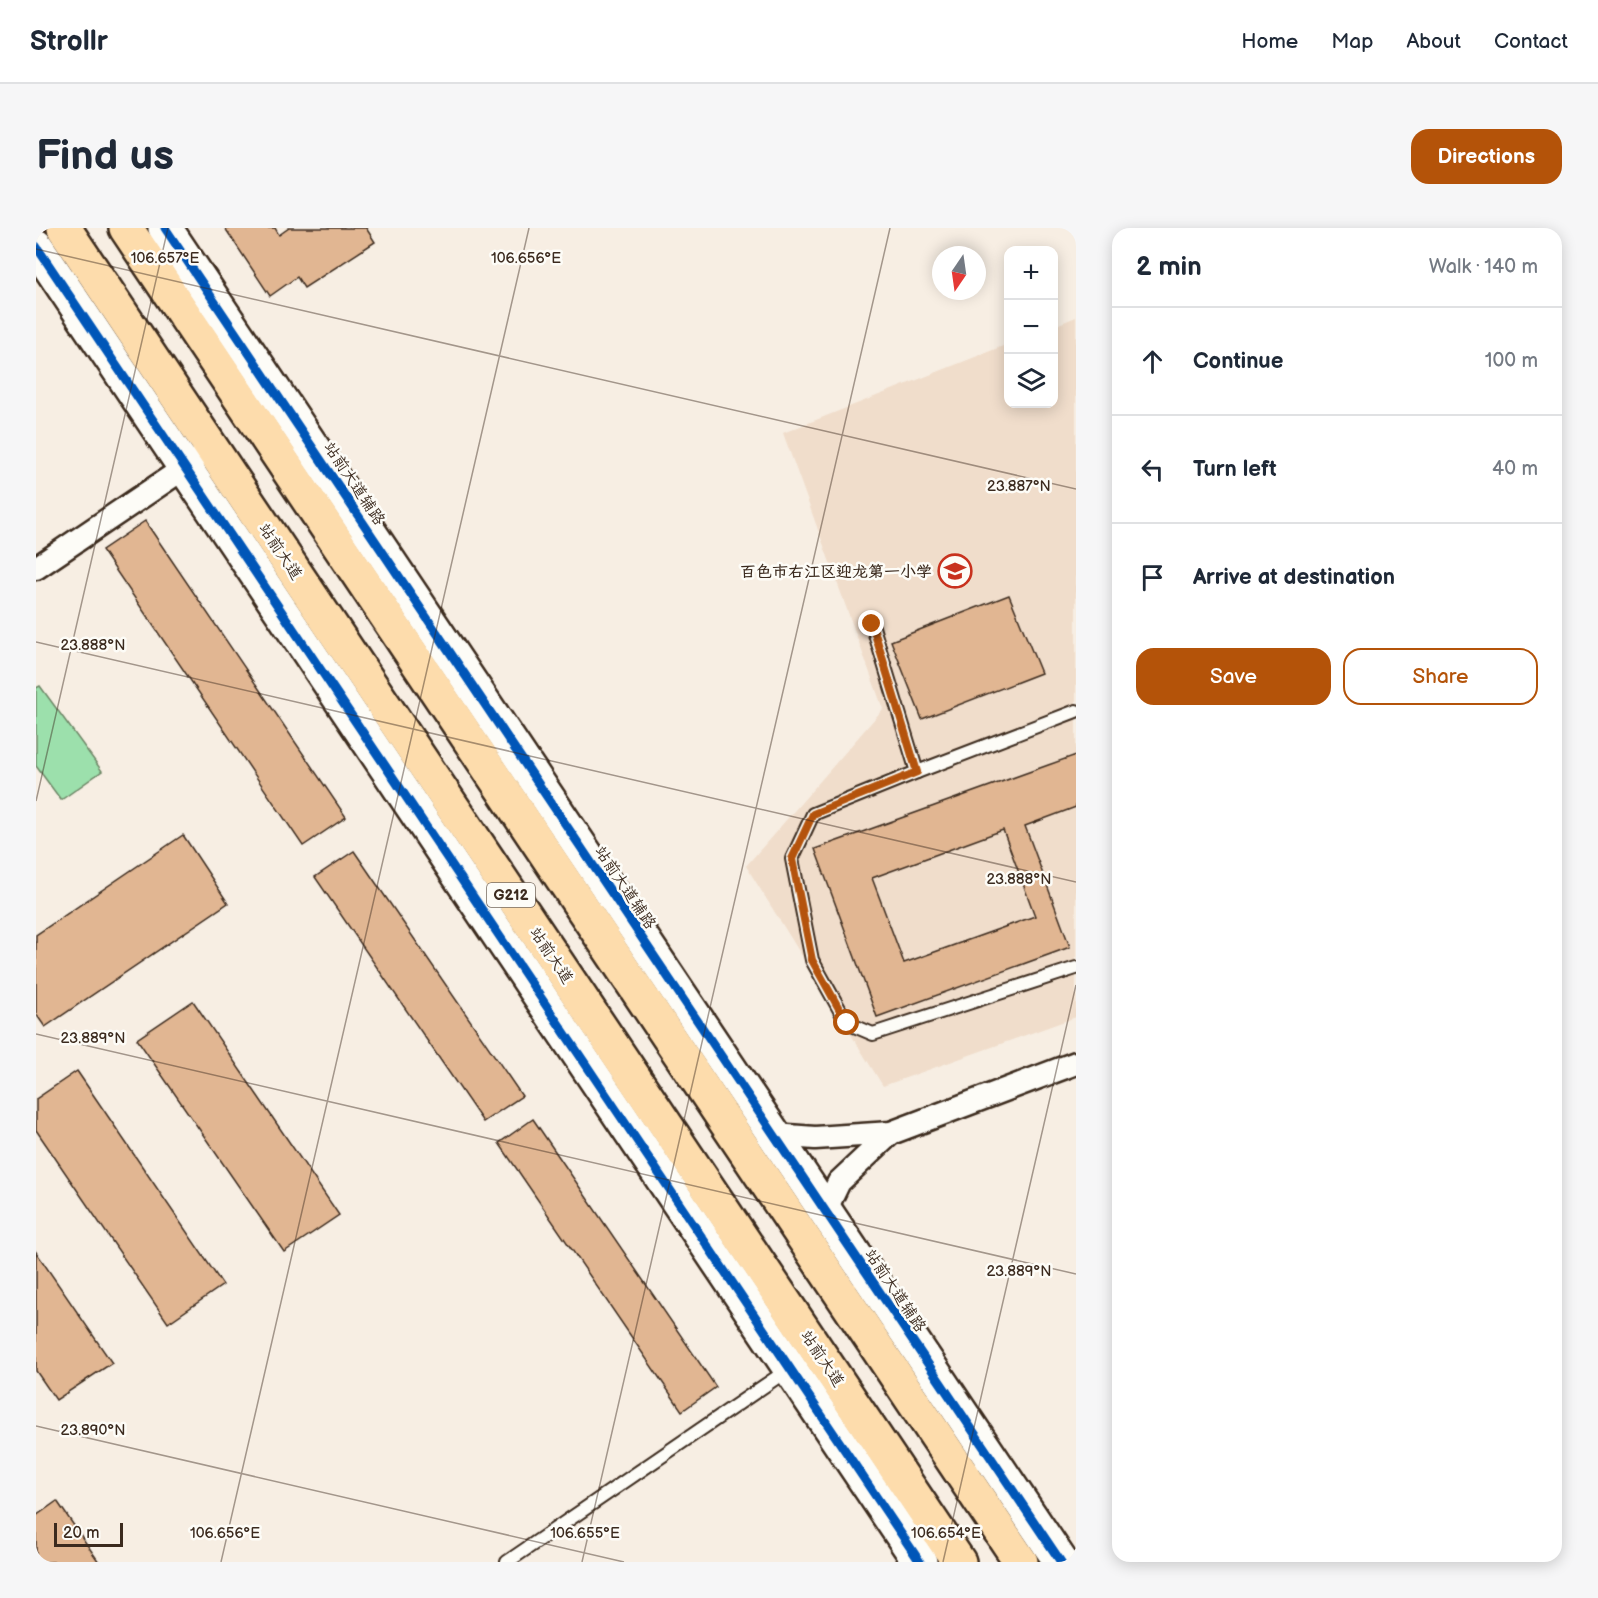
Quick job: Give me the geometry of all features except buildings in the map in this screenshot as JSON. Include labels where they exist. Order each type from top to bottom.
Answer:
[{"type":"highway","name":"站前大道","points":[[64,228],[212,449],[804,1359],[959,1562]]},
{"type":"highway","points":[[126,228],[1022,1562]]},
{"type":"street","name":"站前大道辅路","points":[[165,228],[1061,1562]]},
{"type":"street","points":[[36,246],[185,467],[804,1359],[920,1562]]},
{"type":"street","points":[[36,568],[212,449]]},
{"type":"street","points":[[774,1135],[814,1138],[891,1133],[1076,1063]]},
{"type":"street","points":[[825,1211],[839,1182],[891,1133]]},
{"type":"lane","points":[[872,624],[917,772]]},
{"type":"lane","points":[[1076,711],[813,814],[792,859],[812,960],[847,1023],[873,1034],[1076,968]]},
{"type":"lane","points":[[507,1562],[804,1359]]},
{"type":"shaded area","name":"百色市右江区迎龙第一小学","points":[[1076,317],[1076,1017],[883,1086],[746,866],[883,709],[783,433],[1004,346],[1004,408],[1058,408],[1058,324]]},
{"type":"green space","points":[[40,686],[102,771],[61,800],[36,766],[36,688]]},
{"type":"cycle path","points":[[165,228],[1061,1562]]},
{"type":"cycle path","points":[[36,246],[920,1562]]},
{"type":"place","name":"百色市右江区迎龙第一小学","points":[[955,571]]},
{"type":"route","points":[[847,1023],[812,960],[792,859],[813,814],[917,772],[872,624]]}]
